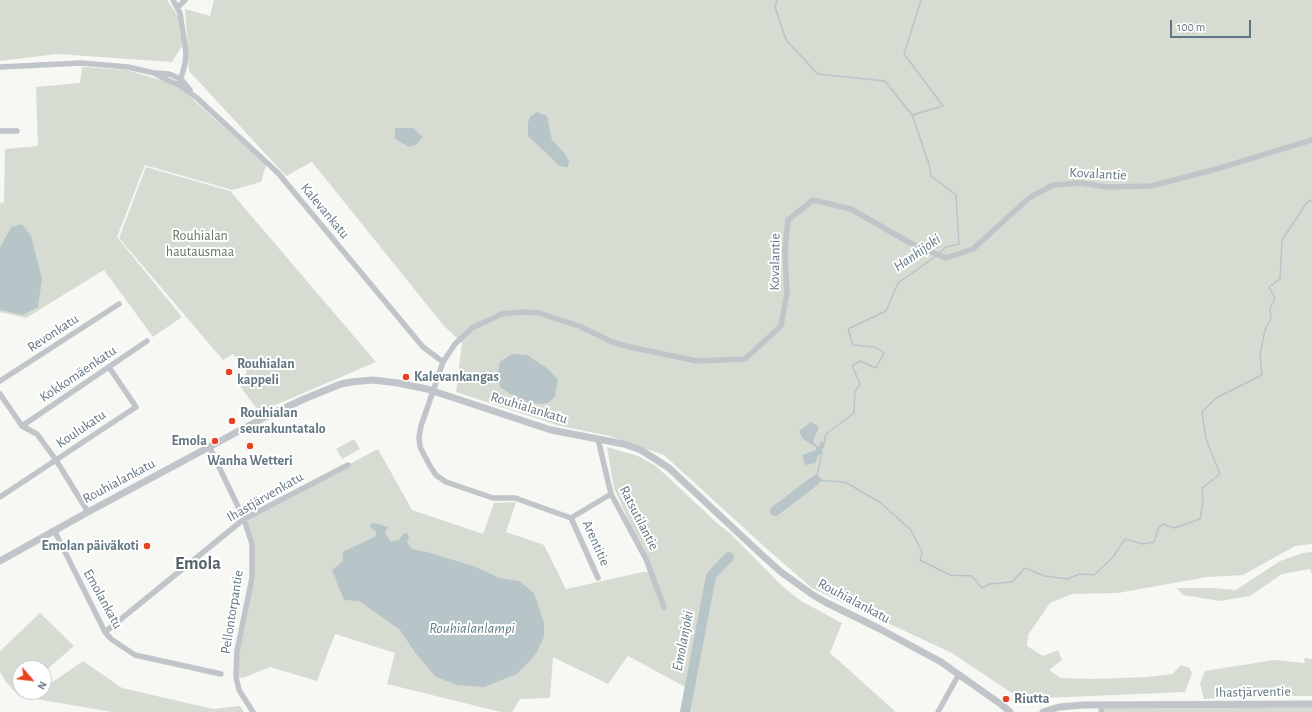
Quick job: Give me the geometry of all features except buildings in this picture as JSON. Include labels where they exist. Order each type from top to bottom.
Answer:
[{"type":"street","points":[[0,67],[81,63],[128,67],[154,73],[168,74],[180,82],[185,64],[186,53],[180,13],[178,7],[172,0]]},
{"type":"street","points":[[178,7],[185,0]]},
{"type":"street","name":"Kalevankatu","points":[[180,82],[278,173],[423,347],[443,362]]},
{"type":"street","points":[[0,131],[17,130]]},
{"type":"street","name":"Kovalantie","points":[[572,518],[515,498],[493,498],[446,482],[436,475],[420,447],[419,437],[443,362],[455,344],[472,328],[502,314],[521,312],[539,313],[579,326],[612,342],[697,361],[745,359],[781,326],[787,293],[785,251],[788,220],[813,200],[851,209],[912,244],[946,258],[973,249],[1029,198],[1053,185],[1080,183],[1108,187],[1150,186],[1220,168],[1312,140]]},
{"type":"street","name":"Revonkatu","points":[[0,381],[119,304]]},
{"type":"street","name":"Kokkomäenkatu","points":[[22,426],[147,341]]},
{"type":"street","name":"Koulukatu","points":[[0,497],[136,407],[109,367]]},
{"type":"street","name":"Rouhialankatu","points":[[0,561],[54,530],[210,448],[265,417],[304,399],[341,384],[362,381],[373,380],[411,385],[551,430],[624,444],[641,450],[661,461],[762,555],[802,587],[825,602],[854,615],[920,650],[959,674],[1010,712]]},
{"type":"street","points":[[0,394],[22,426],[37,434],[56,460],[88,512]]},
{"type":"street","name":"Ratsutilantie","points":[[598,439],[611,494],[646,559],[664,607]]},
{"type":"street","name":"Pellontorpantie","points":[[210,448],[244,519],[252,544],[252,578],[237,651],[236,677],[239,690],[253,712]]},
{"type":"street","name":"Ihastjärvenkatu","points":[[105,632],[244,519],[348,465]]},
{"type":"street","points":[[572,518],[611,494]]},
{"type":"street","name":"Arentitie","points":[[572,518],[598,578]]},
{"type":"street","name":"Emolankatu","points":[[54,530],[105,632],[111,638],[135,655],[221,674]]},
{"type":"street","points":[[938,712],[959,674]]},
{"type":"street","name":"Ihastjärventie","points":[[1102,708],[1195,705],[1312,704]]},
{"type":"street","points":[[1043,712],[1059,707],[1102,708]]},
{"type":"green space","points":[[0,0],[167,0],[178,16],[182,46],[172,62],[57,54],[0,61]]},
{"type":"green space","points":[[214,0],[1312,0],[1312,544],[1295,546],[1243,575],[1207,577],[1118,593],[1072,594],[1050,603],[1028,635],[1027,646],[1043,656],[1058,650],[1062,660],[1049,670],[1061,678],[1094,679],[1147,677],[1172,674],[1181,665],[1190,668],[1192,674],[1185,692],[1021,699],[952,653],[812,588],[664,455],[610,436],[560,426],[456,392],[462,343],[444,326],[312,162],[286,176],[189,71],[185,9],[210,16]]},
{"type":"green space","points":[[82,67],[127,70],[177,85],[266,165],[261,182],[232,190],[145,165],[117,237],[182,317],[153,337],[104,270],[26,318],[0,312],[11,227],[0,247],[0,203],[4,202],[5,149],[38,146],[36,87],[80,83]]},
{"type":"green space","name":"Rouhialan hautausmaa","points":[[146,167],[230,191],[376,362],[259,412],[237,382],[247,372],[233,354],[223,360],[119,238]]},
{"type":"green space","points":[[354,439],[360,449],[342,459],[336,449]]},
{"type":"green space","points":[[607,447],[638,456],[656,466],[719,525],[730,533],[781,585],[801,601],[842,623],[830,653],[896,712],[685,712],[689,689],[628,656],[608,684],[553,657],[550,698],[520,699],[512,712],[501,712],[387,684],[395,653],[335,634],[317,681],[270,667],[243,678],[236,677],[237,651],[252,578],[252,544],[244,519],[378,449],[412,510],[483,534],[494,503],[516,502],[506,532],[544,545],[566,589],[643,572],[651,572],[614,488]]},
{"type":"green space","points":[[1312,552],[1312,574],[1310,569],[1282,574],[1250,596],[1220,601],[1183,595],[1177,588],[1213,588],[1236,590],[1280,561],[1303,553]]},
{"type":"green space","points":[[40,613],[74,646],[52,665],[52,660],[12,660],[12,688],[0,672],[0,651]]},
{"type":"green space","points":[[1304,658],[1312,659],[1312,696],[1253,696],[1204,699],[1200,684],[1205,671],[1274,660],[1305,663]]},
{"type":"green space","points":[[83,661],[122,688],[213,709],[240,706],[244,712],[112,712],[42,700],[52,700],[52,682]]},
{"type":"green space","points":[[1312,704],[1312,712],[1101,712],[1102,705]]},
{"type":"water","points":[[537,112],[547,116],[552,140],[565,154],[569,161],[568,167],[560,166],[528,136],[528,123],[530,117]]},
{"type":"water","points":[[395,128],[413,128],[423,137],[417,144],[409,147],[395,139]]},
{"type":"water","points":[[22,224],[31,236],[42,279],[38,307],[23,315],[1,310],[0,308],[0,247],[11,227]]},
{"type":"water","points":[[512,354],[527,355],[547,368],[558,379],[555,397],[549,402],[543,404],[530,403],[512,395],[500,387],[497,374],[500,362]]},
{"type":"water","points":[[811,422],[819,427],[813,441],[818,447],[821,442],[824,442],[821,454],[819,454],[815,463],[805,465],[802,455],[816,450],[816,447],[803,439],[799,431]]},
{"type":"water","name":"Rouhialanlampi","points":[[375,523],[388,527],[385,533],[391,542],[400,539],[403,534],[407,533],[409,537],[407,542],[412,549],[431,553],[476,567],[500,578],[519,581],[534,593],[544,623],[544,637],[536,654],[517,674],[484,687],[457,685],[436,677],[416,654],[400,630],[359,601],[344,600],[332,570],[343,561],[343,552],[376,536],[376,532],[371,528],[370,524]]},
{"type":"waterway","name":"Hanhijoki","points":[[777,0],[775,7],[786,40],[818,74],[885,81],[912,115],[929,164],[931,176],[956,195],[959,244],[946,247],[939,253]]},
{"type":"waterway","points":[[912,115],[943,106],[904,54],[921,0]]},
{"type":"waterway","points":[[822,452],[816,480],[845,482],[881,503],[911,530],[922,552],[920,560],[950,575],[972,576],[982,588],[990,584],[1012,582],[1025,568],[1045,576],[1067,579],[1080,574],[1094,575],[1113,557],[1125,539],[1143,544],[1154,542],[1158,529],[1163,524],[1174,528],[1200,519],[1203,503],[1202,488],[1220,474],[1206,439],[1202,412],[1216,398],[1262,375],[1260,355],[1265,330],[1271,319],[1270,308],[1275,298],[1269,287],[1280,279],[1282,240],[1307,202],[1312,200]]},
{"type":"waterway","name":"Hanhijoki","points":[[823,448],[826,434],[854,413],[855,392],[860,384],[852,366],[860,361],[876,368],[884,353],[875,347],[853,345],[848,329],[886,311],[898,283],[936,256]]},
{"type":"waterway","name":"Hanhijoki","points":[[775,511],[816,480]]},
{"type":"waterway","name":"Emolanjoki","points":[[685,712],[711,576],[729,557]]},
{"type":"place","name":"Rouhialan kappeli","points":[[229,372]]},
{"type":"place","name":"Kalevankangas","points":[[406,377]]},
{"type":"place","name":"Rouhialan seurakuntatalo","points":[[232,421]]},
{"type":"place","name":"Emola","points":[[215,441]]},
{"type":"place","name":"Wanha Wetteri","points":[[250,446]]},
{"type":"place","name":"Emolan päiväkoti","points":[[147,546]]},
{"type":"place","name":"Riutta","points":[[1006,699]]},
{"type":"district","name":"Emola","points":[[198,564]]}]
